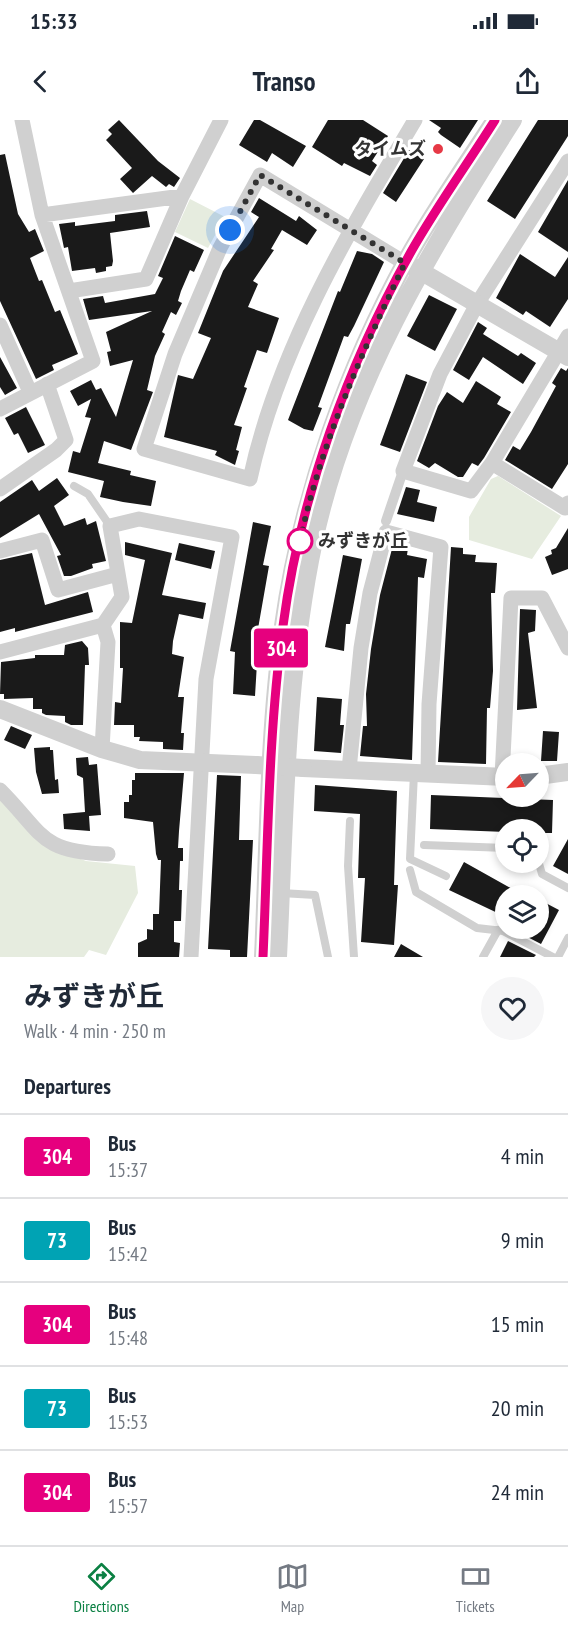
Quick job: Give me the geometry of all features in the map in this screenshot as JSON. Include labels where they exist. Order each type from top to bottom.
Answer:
[{"type":"street","points":[[0,408],[93,361],[42,215],[22,120]]},
{"type":"street","points":[[69,291],[146,279],[182,196],[221,120]]},
{"type":"street","points":[[414,120],[351,229],[321,282],[261,431],[250,479],[144,448],[175,354],[220,248],[260,175],[351,229],[413,267],[563,354]]},
{"type":"street","points":[[263,957],[272,744],[283,625],[305,516],[328,440],[362,352],[413,267],[495,120]]},
{"type":"street","points":[[278,957],[289,712],[296,644],[314,539],[348,430],[413,267],[513,120]]},
{"type":"street","points":[[386,521],[440,375],[477,303],[568,161]]},
{"type":"street","points":[[42,215],[182,196]]},
{"type":"street","points":[[0,325],[30,392]]},
{"type":"street","points":[[403,471],[471,491],[492,463],[563,354],[568,336]]},
{"type":"street","points":[[0,489],[56,450],[66,440],[47,384]]},
{"type":"street","points":[[492,463],[565,508],[568,503]]},
{"type":"street","points":[[0,652],[103,625],[122,597],[110,526],[139,519],[232,537],[206,679],[191,957]]},
{"type":"street","points":[[350,770],[361,648],[370,594],[386,532],[441,547],[429,704],[421,774]]},
{"type":"street","points":[[0,551],[42,540],[57,590],[118,574]]},
{"type":"street","points":[[505,753],[512,598],[542,598],[568,648]]},
{"type":"street","points":[[102,749],[108,642],[103,625]]},
{"type":"street","points":[[1,710],[102,749],[140,760],[495,777]]},
{"type":"street","points":[[549,775],[568,772]]},
{"type":"street","points":[[0,790],[46,842],[79,853],[108,854]]},
{"type":"lane","points":[[74,486],[88,494],[110,526]]},
{"type":"lane","points":[[421,774],[410,859],[446,876]]},
{"type":"lane","points":[[350,821],[348,866],[354,957]]},
{"type":"lane","points":[[424,845],[495,848]]},
{"type":"lane","points":[[410,870],[416,892],[477,928],[495,930]]},
{"type":"lane","points":[[543,873],[568,888]]},
{"type":"lane","points":[[281,893],[315,896],[328,957]]},
{"type":"lane","points":[[483,957],[495,935]]},
{"type":"lane","points":[[558,957],[568,938]]},
{"type":"lane","points":[[516,939],[553,957]]},
{"type":"shaded area","points":[[190,199],[225,217],[208,248],[175,232]]},
{"type":"shaded area","points":[[498,476],[561,516],[532,559],[469,540],[469,517],[491,479]]},
{"type":"shaded area","points":[[0,794],[45,845],[86,861],[135,866],[138,893],[106,955],[89,950],[84,957],[0,957]]},
{"type":"building","points":[[119,120],[158,161],[180,178],[174,187],[169,184],[166,187],[152,176],[133,193],[120,179],[132,168],[106,140],[112,134],[108,130]]},
{"type":"building","points":[[254,120],[260,120],[306,146],[293,167],[272,153],[267,162],[239,145]]},
{"type":"building","points":[[328,120],[363,120],[388,136],[372,161],[377,165],[370,176],[344,163],[342,166],[312,147]]},
{"type":"building","points":[[429,120],[478,120],[460,148],[441,135],[438,132],[441,128]]},
{"type":"building","points":[[538,120],[568,120],[568,136],[515,219],[487,201]]},
{"type":"building","points":[[409,150],[424,159],[396,202],[383,193]]},
{"type":"building","points":[[5,154],[18,214],[29,232],[35,229],[44,251],[30,258],[55,312],[60,310],[78,354],[52,365],[54,370],[36,379],[0,301],[0,155]]},
{"type":"building","points":[[568,180],[568,252],[538,232]]},
{"type":"building","points":[[259,198],[296,221],[299,216],[317,230],[307,245],[282,230],[271,249],[274,250],[253,281],[258,284],[248,307],[279,318],[267,353],[257,350],[244,387],[247,388],[234,425],[242,427],[235,465],[215,455],[217,451],[164,437],[178,375],[193,379],[211,338],[198,333],[223,271],[259,217],[251,212]]},
{"type":"building","points":[[147,211],[150,227],[110,233],[113,261],[112,266],[106,267],[106,271],[96,273],[95,268],[72,271],[68,247],[64,248],[59,224],[75,222],[75,226],[115,221],[115,215]]},
{"type":"building","points":[[175,236],[204,250],[194,272],[190,270],[181,291],[178,301],[182,303],[176,315],[171,312],[162,332],[165,334],[155,356],[147,390],[153,392],[131,450],[104,441],[98,463],[131,471],[130,475],[156,481],[151,506],[100,497],[104,481],[68,472],[73,451],[80,453],[91,418],[85,417],[91,399],[78,406],[70,391],[91,380],[96,390],[101,388],[116,417],[133,360],[110,366],[107,352],[111,351],[106,332],[152,311],[89,320],[83,299],[103,296],[105,303],[155,294],[163,278],[158,276]]},
{"type":"building","points":[[357,251],[372,254],[384,262],[354,326],[348,337],[344,336],[318,407],[322,408],[313,431],[304,429],[288,420],[338,291],[340,292]]},
{"type":"building","points":[[520,254],[555,277],[568,257],[568,299],[550,327],[526,311],[523,315],[496,298]]},
{"type":"building","points":[[429,295],[457,309],[435,351],[407,336]]},
{"type":"building","points":[[478,322],[487,328],[483,334],[518,356],[521,353],[536,363],[523,384],[483,357],[469,380],[453,370]]},
{"type":"building","points":[[0,357],[17,388],[5,395],[0,387]]},
{"type":"building","points":[[561,368],[566,371],[568,368],[568,464],[552,489],[505,460],[513,446],[520,450],[531,432],[556,386],[552,383]]},
{"type":"building","points":[[406,374],[427,382],[400,452],[380,445]]},
{"type":"building","points":[[476,381],[501,397],[497,404],[511,412],[484,458],[478,466],[472,463],[463,477],[458,477],[435,463],[429,468],[417,461],[438,406],[447,392],[463,403]]},
{"type":"building","points":[[26,407],[45,445],[28,453],[18,433],[14,435],[5,418]]},
{"type":"building","points":[[57,478],[69,495],[54,506],[64,526],[85,518],[87,525],[96,521],[106,561],[92,564],[93,568],[71,576],[64,576],[57,556],[61,555],[39,514],[0,538],[0,502],[32,480],[39,491]]},
{"type":"building","points":[[406,487],[420,490],[417,502],[437,507],[434,522],[397,514]]},
{"type":"building","points":[[253,522],[271,526],[263,565],[269,566],[252,663],[257,663],[255,696],[233,694],[235,652],[230,651]]},
{"type":"building","points":[[568,528],[568,569],[552,575],[545,557],[552,554],[551,550],[556,548]]},
{"type":"building","points":[[125,542],[172,553],[162,595],[206,603],[203,619],[179,614],[173,641],[172,654],[184,657],[178,697],[184,697],[181,733],[184,733],[183,750],[163,749],[163,742],[139,741],[140,737],[134,737],[134,725],[114,725],[115,702],[121,703],[123,668],[120,668],[120,622],[132,623],[145,560],[125,555]]},
{"type":"building","points":[[179,543],[215,551],[211,569],[175,560]]},
{"type":"building","points":[[393,545],[408,548],[407,555],[427,559],[424,578],[418,577],[412,760],[360,756],[363,726],[367,726],[366,694],[371,649],[380,595]]},
{"type":"building","points":[[451,547],[463,548],[463,554],[476,555],[475,562],[497,563],[495,593],[491,593],[493,671],[490,708],[487,708],[486,764],[438,762]]},
{"type":"building","points":[[32,553],[45,605],[88,592],[93,612],[15,632],[15,628],[0,632],[0,560]]},
{"type":"building","points":[[343,555],[362,559],[350,624],[346,624],[344,651],[325,647]]},
{"type":"building","points":[[520,609],[536,610],[535,631],[528,633],[537,708],[517,710]]},
{"type":"building","points":[[82,641],[88,648],[89,665],[85,665],[83,725],[71,725],[65,722],[65,716],[46,715],[42,713],[42,709],[33,709],[33,698],[4,699],[4,694],[0,694],[1,662],[35,658],[35,655],[64,655],[65,645]]},
{"type":"building","points":[[317,697],[342,699],[340,725],[344,725],[341,753],[314,751]]},
{"type":"building","points":[[11,726],[32,735],[25,749],[4,740]]},
{"type":"building","points":[[543,731],[559,732],[557,761],[549,761],[549,753],[542,753]]},
{"type":"building","points":[[50,747],[50,750],[53,750],[55,780],[58,779],[59,793],[42,794],[36,772],[34,748]]},
{"type":"building","points":[[88,757],[89,765],[97,764],[101,815],[89,816],[90,831],[64,829],[63,814],[85,812],[83,778],[77,775],[76,758]]},
{"type":"building","points":[[135,773],[184,773],[178,848],[183,848],[179,890],[182,890],[181,921],[174,921],[174,942],[180,943],[179,957],[138,957],[138,943],[147,939],[147,929],[153,930],[153,914],[159,914],[161,860],[158,860],[156,854],[153,822],[124,818],[124,802],[129,802],[129,795],[132,795],[132,780],[135,780]]},
{"type":"building","points":[[217,775],[241,776],[239,840],[253,840],[247,957],[230,957],[230,950],[208,949]]},
{"type":"building","points":[[315,785],[397,791],[394,885],[398,885],[394,945],[361,942],[365,878],[358,878],[360,814],[314,811]]},
{"type":"building","points":[[431,795],[495,798],[495,807],[549,807],[549,800],[553,800],[552,833],[549,833],[549,819],[495,819],[495,832],[430,829]]},
{"type":"building","points":[[568,839],[568,874],[553,866]]},
{"type":"building","points":[[464,862],[505,885],[495,885],[495,912],[449,890]]},
{"type":"building","points":[[549,905],[559,910],[549,929]]},
{"type":"building","points":[[531,939],[544,939],[541,944]]},
{"type":"building","points":[[508,941],[536,955],[534,957],[500,957]]},
{"type":"building","points":[[401,944],[423,957],[394,957]]},
{"type":"bus line","name":"304","points":[[263,957],[272,744],[278,677],[283,625],[305,516],[328,440],[354,370],[374,325],[413,249],[495,120]]},
{"type":"place","name":"タイムズ","points":[[438,149]]},
{"type":"place","name":"みずきが丘","points":[[300,541]]},
{"type":"route","points":[[230,230],[260,175],[405,263],[354,370],[328,440],[305,516],[300,541]]}]
